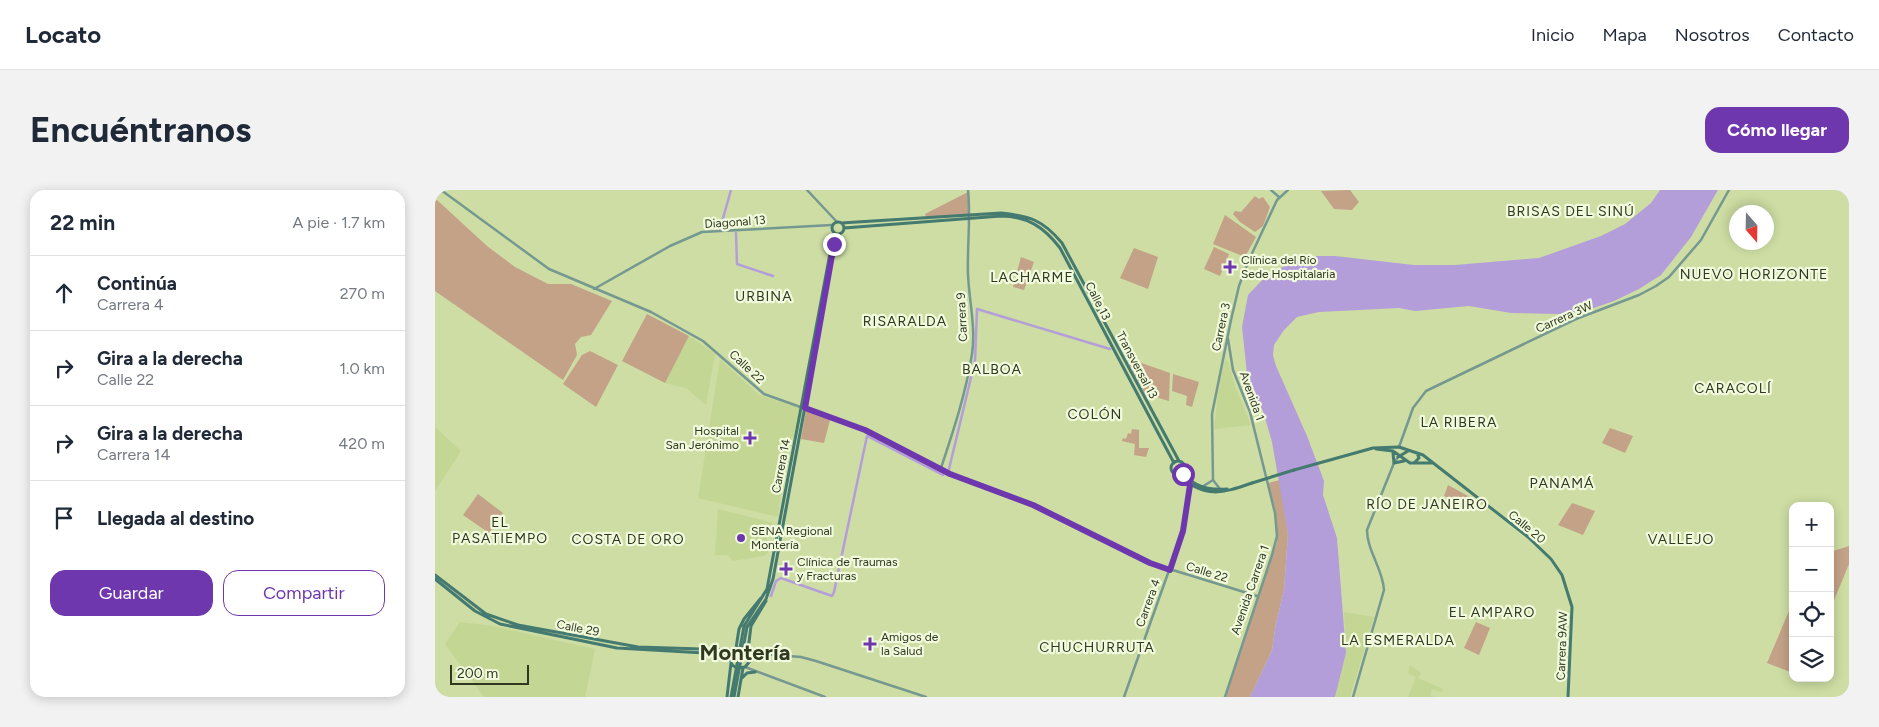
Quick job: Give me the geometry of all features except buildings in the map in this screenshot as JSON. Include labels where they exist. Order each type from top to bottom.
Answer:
[{"type":"main road","name":"Calle 13","points":[[844,228],[1001,213],[1025,216],[1038,220],[1047,227]]},
{"type":"main road","name":"Calle 13","points":[[836,223],[1001,216],[1020,218],[1037,225],[1052,237],[1060,248],[1174,463]]},
{"type":"main road","points":[[836,223],[844,228],[842,232],[835,233],[836,223]]},
{"type":"main road","name":"Transversal 13","points":[[1047,227],[1062,243],[1179,461]]},
{"type":"main road","name":"Carrera 14","points":[[746,626],[766,599],[773,580],[835,233]]},
{"type":"main road","name":"Carrera 14","points":[[734,697],[746,626],[766,593],[803,407]]},
{"type":"main road","name":"Calle 20","points":[[1235,489],[1379,447],[1399,447],[1411,450],[1435,463],[1528,537],[1551,559],[1562,575],[1570,597]]},
{"type":"main road","name":"Calle 20","points":[[1361,451],[1377,449],[1393,451]]},
{"type":"main road","points":[[1399,457],[1411,450]]},
{"type":"main road","points":[[1393,451],[1405,461],[1413,464],[1435,463]]},
{"type":"main road","points":[[1393,451],[1394,463],[1405,461]]},
{"type":"main road","points":[[1413,464],[1419,460],[1416,452]]},
{"type":"main road","points":[[1179,461],[1185,464],[1185,471],[1190,480],[1201,487],[1222,490],[1235,489],[1211,493],[1190,485],[1171,471],[1174,463],[1179,461]]},
{"type":"main road","points":[[1179,476],[1185,471]]},
{"type":"main road","name":"Calle 29","points":[[435,574],[486,614],[518,625],[638,647],[734,649]]},
{"type":"main road","name":"Calle 29","points":[[435,579],[475,611],[500,624],[617,648],[722,654],[730,661]]},
{"type":"main road","points":[[727,697],[730,661],[741,623],[766,593]]},
{"type":"main road","name":"Carrera 9AW","points":[[1568,697],[1573,621],[1570,597]]},
{"type":"main road","points":[[734,697],[744,667],[750,661],[747,643],[751,626],[765,606],[766,599]]},
{"type":"main road","points":[[734,649],[741,647],[749,652]]},
{"type":"main road","points":[[730,661],[735,666],[744,667]]},
{"type":"main road","points":[[741,679],[747,673],[755,672]]},
{"type":"street","name":"Diagonal 13","points":[[441,190],[547,268],[599,290],[670,246],[702,232],[836,223]]},
{"type":"street","points":[[807,190],[836,223]]},
{"type":"street","name":"Carrera 9","points":[[941,468],[954,428],[972,352],[973,333],[968,275],[970,217],[968,190]]},
{"type":"street","points":[[1271,190],[1279,196],[1288,190]]},
{"type":"street","name":"Carrera 3W","points":[[1399,447],[1413,408],[1426,391],[1576,319],[1639,296],[1669,277],[1701,240],[1729,190]]},
{"type":"street","name":"Carrera 3","points":[[1213,480],[1212,414],[1239,286],[1279,196]]},
{"type":"street","name":"Calle 22","points":[[599,290],[651,312],[677,326],[718,353],[759,391],[865,430],[950,474],[1033,505],[1150,563],[1257,596]]},
{"type":"street","name":"Avenida 1","points":[[1228,339],[1233,370],[1250,412],[1261,458]]},
{"type":"street","points":[[1223,360],[1227,357],[1231,359]]},
{"type":"street","points":[[1353,697],[1384,590],[1384,581],[1368,540],[1367,530],[1394,463],[1399,457]]},
{"type":"street","name":"Avenida Carrera 1","points":[[1225,697],[1276,542],[1275,513],[1261,458]]},
{"type":"street","points":[[1201,487],[1213,480],[1222,490]]},
{"type":"street","name":"Carrera 4","points":[[1124,697],[1183,531],[1190,485]]},
{"type":"street","points":[[749,652],[808,659],[926,697]]},
{"type":"street","points":[[744,667],[825,697]]},
{"type":"shaded area","points":[[1350,190],[1359,202],[1352,210],[1334,209],[1321,191]]},
{"type":"shaded area","points":[[1660,190],[1718,190],[1691,237],[1661,275],[1639,289],[1614,301],[1588,310],[1558,314],[1511,313],[1469,306],[1415,311],[1399,308],[1319,312],[1297,317],[1284,330],[1274,345],[1273,355],[1324,481],[1323,495],[1337,538],[1346,653],[1335,697],[1250,697],[1272,650],[1284,590],[1288,534],[1272,442],[1263,411],[1248,383],[1242,327],[1248,295],[1266,276],[1294,261],[1315,256],[1335,256],[1414,265],[1455,265],[1539,258],[1601,236],[1625,224],[1651,203]]},
{"type":"shaded area","points":[[968,192],[969,216],[926,217],[925,214]]},
{"type":"shaded area","points":[[1255,196],[1259,199],[1263,197],[1270,207],[1263,226],[1255,232],[1240,222],[1233,214],[1235,211],[1241,212]]},
{"type":"shaded area","points":[[437,200],[487,246],[515,267],[548,284],[571,284],[612,301],[591,335],[581,337],[575,344],[577,355],[563,380],[435,291],[435,201]]},
{"type":"shaded area","points":[[1225,215],[1256,237],[1245,257],[1213,244]]},
{"type":"shaded area","points":[[1214,247],[1229,254],[1220,276],[1204,269]]},
{"type":"shaded area","points":[[1134,248],[1158,257],[1148,289],[1120,278]]},
{"type":"shaded area","points":[[1021,257],[1034,262],[1024,290],[1013,287]]},
{"type":"shaded area","points":[[647,314],[689,336],[665,383],[622,361]]},
{"type":"shaded area","points":[[689,336],[715,354],[706,405],[686,388],[665,383]]},
{"type":"shaded area","points":[[590,351],[618,365],[596,407],[563,384],[582,355]]},
{"type":"shaded area","name":"Hospital San Jerónimo","points":[[720,359],[759,395],[800,408],[795,435],[789,441],[787,453],[789,461],[783,476],[778,517],[698,498]]},
{"type":"shaded area","points":[[1130,359],[1170,373],[1169,401],[1145,394],[1129,364]]},
{"type":"shaded area","points":[[1225,360],[1228,361],[1235,386],[1251,425],[1214,429],[1218,393]]},
{"type":"shaded area","points":[[1173,374],[1199,382],[1192,407],[1186,405],[1187,396],[1172,391]]},
{"type":"shaded area","points":[[806,410],[830,420],[824,443],[801,439]]},
{"type":"shaded area","points":[[435,427],[461,451],[435,491]]},
{"type":"shaded area","points":[[1610,428],[1633,436],[1625,453],[1602,443]]},
{"type":"shaded area","points":[[1132,429],[1139,430],[1139,448],[1149,448],[1146,457],[1134,455],[1135,444],[1122,441],[1123,438],[1126,439],[1128,433],[1131,434]]},
{"type":"shaded area","points":[[1280,480],[1288,534],[1284,590],[1272,650],[1250,697],[1226,697],[1277,542],[1276,512],[1268,483]]},
{"type":"shaded area","points":[[1448,485],[1470,497],[1467,505],[1444,496]]},
{"type":"shaded area","points":[[478,494],[503,513],[489,533],[463,515]]},
{"type":"shaded area","points":[[1572,503],[1595,511],[1583,535],[1558,525]]},
{"type":"shaded area","name":"SENA Regional Montería","points":[[718,509],[774,523],[773,530],[766,532],[767,543],[771,547],[768,553],[764,556],[733,561],[728,555],[715,555]]},
{"type":"shaded area","points":[[1849,546],[1849,564],[1834,600],[1834,592],[1834,551]]},
{"type":"shaded area","points":[[1789,611],[1789,671],[1767,663]]},
{"type":"shaded area","points":[[1344,612],[1374,617],[1350,697],[1335,697],[1346,653]]},
{"type":"shaded area","points":[[460,622],[493,626],[595,649],[585,697],[484,697],[445,644]]},
{"type":"shaded area","points":[[1476,622],[1490,628],[1479,655],[1464,648]]},
{"type":"shaded area","points":[[1410,665],[1421,673],[1418,678],[1443,689],[1441,692],[1432,689],[1430,695],[1434,697],[1408,697],[1416,677],[1408,673]]},
{"type":"waterway","points":[[720,229],[731,190]]},
{"type":"waterway","points":[[736,233],[737,264],[773,276]]},
{"type":"waterway","points":[[949,469],[975,361],[977,309],[1110,349]]},
{"type":"waterway","points":[[771,596],[776,581],[781,578],[832,596],[867,436],[943,475]]},
{"type":"place","name":"Clínica del Río Sede Hospitalaria","points":[[1230,267]]},
{"type":"place","name":"Hospital San Jerónimo","points":[[750,438]]},
{"type":"place","name":"SENA Regional Montería","points":[[741,538]]},
{"type":"place","name":"Clínica de Traumas y Fracturas","points":[[786,569]]},
{"type":"place","name":"Amigos de la Salud","points":[[870,644]]},
{"type":"district","name":"BRISAS DEL SINÚ","points":[[1571,211]]},
{"type":"district","name":"NUEVO HORIZONTE","points":[[1754,274]]},
{"type":"district","name":"LACHARME","points":[[1032,277]]},
{"type":"district","name":"URBINA","points":[[764,296]]},
{"type":"district","name":"RISARALDA","points":[[905,321]]},
{"type":"district","name":"BALBOA","points":[[992,369]]},
{"type":"district","name":"CARACOLÍ","points":[[1733,388]]},
{"type":"district","name":"COLÓN","points":[[1095,414]]},
{"type":"district","name":"LA RIBERA","points":[[1459,422]]},
{"type":"district","name":"PANAMÁ","points":[[1562,483]]},
{"type":"district","name":"RÍO DE JANEIRO","points":[[1427,504]]},
{"type":"district","name":"EL PASATIEMPO","points":[[500,530]]},
{"type":"district","name":"COSTA DE ORO","points":[[628,539]]},
{"type":"district","name":"VALLEJO","points":[[1681,539]]},
{"type":"district","name":"EL AMPARO","points":[[1492,612]]},
{"type":"district","name":"LA ESMERALDA","points":[[1398,640]]},
{"type":"district","name":"CHUCHURRUTA","points":[[1097,647]]},
{"type":"district","name":"Montería","points":[[745,652]]},
{"type":"route","points":[[834,244],[805,408],[865,430],[950,474],[1033,505],[1150,563],[1170,570],[1183,531],[1188,488],[1190,485],[1179,476],[1183,474]]}]
